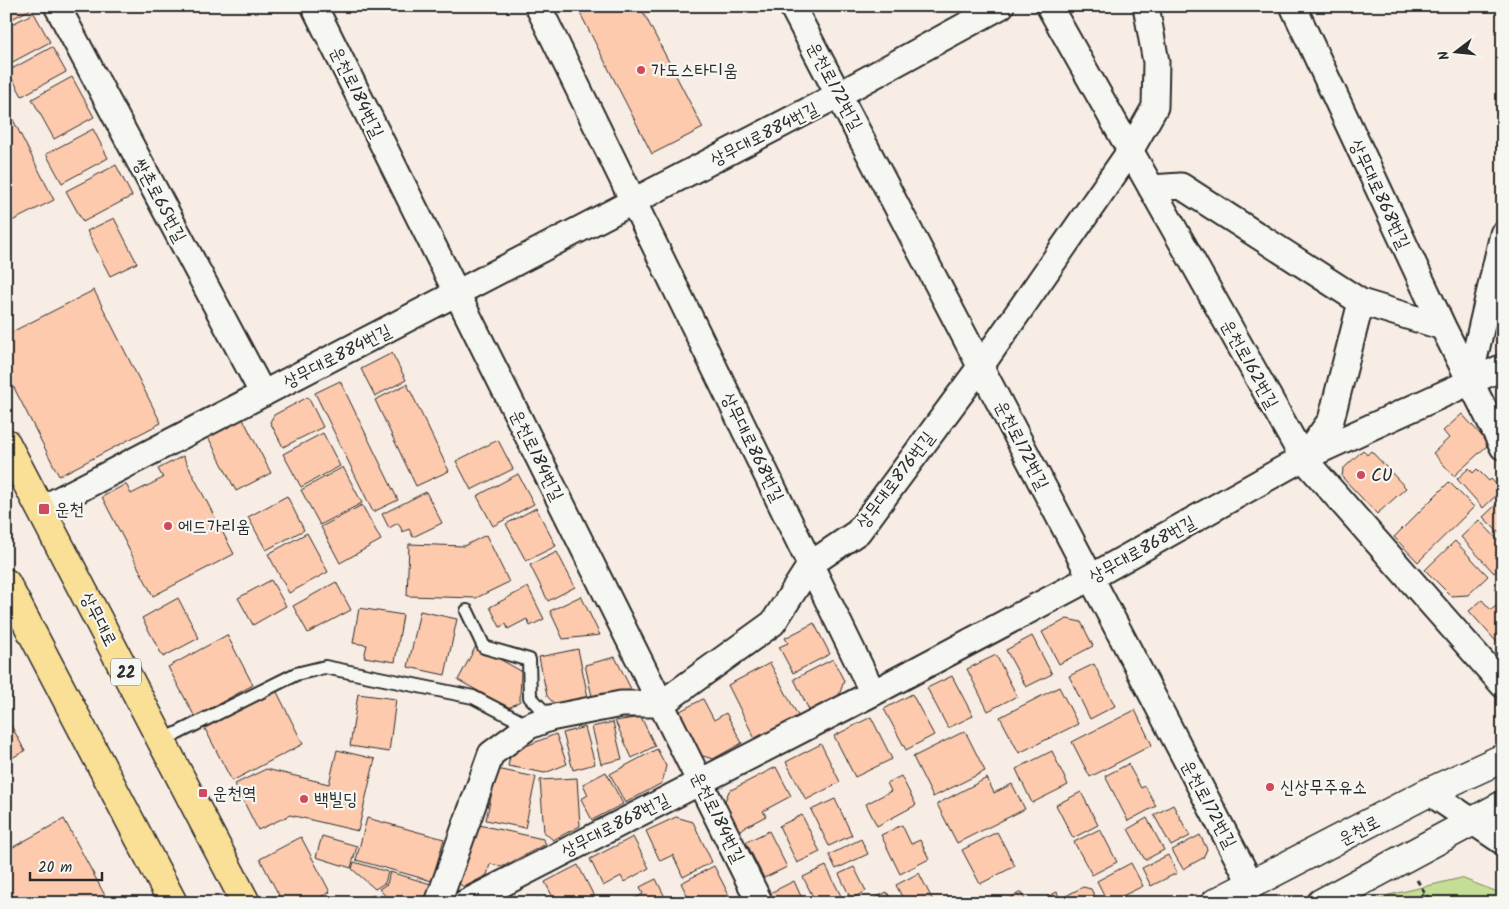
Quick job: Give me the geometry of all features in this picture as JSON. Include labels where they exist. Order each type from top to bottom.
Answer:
[{"type":"main road","name":"상무대로","points":[[6,443],[246,903]]},
{"type":"main road","points":[[6,583],[173,903]]},
{"type":"street","name":"쌍촌로65번길","points":[[57,6],[263,394]]},
{"type":"street","name":"운천로184번길","points":[[314,6],[760,903]]},
{"type":"street","points":[[538,6],[632,202]]},
{"type":"street","name":"운천로172번길","points":[[792,6],[840,94],[1090,578],[1251,884]]},
{"type":"street","name":"상무대로884번길","points":[[41,509],[840,94],[1001,6]]},
{"type":"street","name":"운천로162번길","points":[[1049,6],[1303,458],[1503,684]]},
{"type":"street","name":"상무대로876번길","points":[[661,704],[773,623],[811,564],[858,532],[981,366],[1130,151],[1155,106],[1156,62],[1146,6]]},
{"type":"street","name":"상무대로868번길","points":[[1293,6],[1470,381]]},
{"type":"street","points":[[1151,188],[1181,186],[1361,302],[1443,327]]},
{"type":"street","name":"상무대로868번길","points":[[632,202],[873,693]]},
{"type":"street","points":[[1503,234],[1470,381],[1503,447]]},
{"type":"street","name":"상무대로868번길","points":[[1303,458],[1331,420],[1361,302]]},
{"type":"street","name":"상무대로868번길","points":[[465,903],[873,693],[1090,578],[1303,458],[1503,367]]},
{"type":"street","points":[[438,903],[490,754],[539,722],[621,704],[661,704]]},
{"type":"street","name":"운천로","points":[[1215,903],[1429,792],[1503,758]]},
{"type":"street","points":[[1429,792],[1503,842]]},
{"type":"street","points":[[1322,903],[1503,805]]},
{"type":"lane","points":[[467,610],[484,647],[528,660],[530,697],[539,722]]},
{"type":"lane","points":[[162,741],[296,674],[325,667],[473,697],[539,722]]},
{"type":"path","points":[[1414,903],[1424,893]]},
{"type":"green space","points":[[1461,878],[1503,894],[1503,903],[1374,903],[1389,895]]},
{"type":"building","points":[[6,6],[29,6],[31,9],[6,22]]},
{"type":"building","name":"가도스타디움","points":[[589,6],[640,6],[703,128],[652,154],[579,11]]},
{"type":"building","points":[[34,13],[50,42],[7,65],[6,27]]},
{"type":"building","points":[[52,47],[66,72],[22,96],[8,71]]},
{"type":"building","points":[[72,77],[94,117],[54,139],[32,99]]},
{"type":"building","points":[[6,106],[54,200],[6,224]]},
{"type":"building","points":[[93,129],[108,158],[62,183],[46,154]]},
{"type":"building","points":[[116,165],[132,196],[83,222],[66,191]]},
{"type":"building","points":[[114,218],[137,263],[110,276],[87,231]]},
{"type":"building","points":[[94,290],[161,423],[59,476],[6,372],[6,335]]},
{"type":"building","points":[[392,353],[406,380],[375,396],[361,369]]},
{"type":"building","points":[[340,381],[398,500],[373,512],[315,393]]},
{"type":"building","points":[[407,384],[449,471],[416,486],[375,400]]},
{"type":"building","points":[[308,397],[323,427],[283,447],[270,422],[274,415]]},
{"type":"building","points":[[1462,414],[1489,444],[1454,476],[1433,453],[1449,438],[1443,431]]},
{"type":"building","points":[[243,419],[271,473],[236,491],[208,437]]},
{"type":"building","points":[[323,433],[340,466],[301,487],[283,454]]},
{"type":"building","points":[[498,440],[513,469],[471,490],[456,461]]},
{"type":"building","points":[[1363,450],[1367,455],[1371,451],[1406,488],[1377,514],[1342,477],[1343,469]]},
{"type":"building","name":"에드가리움","points":[[183,456],[234,554],[153,596],[102,497],[126,484],[131,494],[163,478],[158,469]]},
{"type":"building","points":[[343,467],[362,503],[320,525],[301,490]]},
{"type":"building","points":[[1469,468],[1473,473],[1477,469],[1502,490],[1483,508],[1457,479]]},
{"type":"building","points":[[518,474],[534,504],[493,526],[477,496]]},
{"type":"building","points":[[1449,482],[1474,507],[1418,562],[1394,537]]},
{"type":"building","points":[[426,492],[442,523],[413,537],[409,529],[403,532],[398,523],[389,528],[382,514]]},
{"type":"building","points":[[287,496],[304,530],[266,550],[248,517]]},
{"type":"building","points":[[1503,500],[1503,537],[1483,517]]},
{"type":"building","points":[[362,505],[381,540],[340,563],[321,527]]},
{"type":"building","points":[[536,508],[556,546],[526,561],[506,524]]},
{"type":"building","points":[[1479,520],[1503,545],[1503,565],[1494,573],[1461,537]]},
{"type":"building","points":[[307,533],[328,572],[289,593],[268,554]]},
{"type":"building","points":[[486,535],[509,582],[476,598],[407,596],[409,544],[464,546]]},
{"type":"building","points":[[1455,541],[1488,576],[1468,595],[1451,596],[1425,570]]},
{"type":"building","points":[[557,552],[575,587],[548,601],[530,565]]},
{"type":"building","points":[[271,580],[286,606],[253,625],[238,598]]},
{"type":"building","points":[[336,582],[351,610],[308,633],[293,606]]},
{"type":"building","points":[[528,587],[544,619],[530,626],[527,619],[508,629],[506,624],[500,627],[490,607]]},
{"type":"building","points":[[581,596],[600,635],[563,639],[550,611]]},
{"type":"building","points":[[178,598],[199,638],[163,657],[142,618]]},
{"type":"building","points":[[1482,600],[1491,610],[1496,606],[1503,614],[1503,649],[1469,611]]},
{"type":"building","points":[[359,608],[403,615],[395,662],[364,657],[367,645],[353,643]]},
{"type":"building","points":[[420,611],[457,619],[445,675],[408,667]]},
{"type":"building","points":[[1067,619],[1081,622],[1093,646],[1059,664],[1042,632]]},
{"type":"building","points":[[814,623],[830,654],[793,673],[779,647],[788,643],[785,638]]},
{"type":"building","points":[[227,635],[253,685],[195,717],[168,667]]},
{"type":"building","points":[[1032,636],[1052,674],[1026,687],[1006,650]]},
{"type":"building","points":[[476,646],[521,671],[520,701],[509,708],[458,680]]},
{"type":"building","points":[[578,649],[589,702],[558,708],[547,696],[539,657]]},
{"type":"building","points":[[996,655],[1017,696],[988,711],[967,669]]},
{"type":"building","points":[[615,657],[634,695],[593,701],[585,665]]},
{"type":"building","points":[[833,659],[844,681],[838,698],[810,712],[794,679]]},
{"type":"building","points":[[770,663],[798,716],[755,739],[728,685]]},
{"type":"building","points":[[1094,664],[1115,706],[1090,719],[1069,676]]},
{"type":"building","points":[[952,676],[973,716],[948,728],[927,688]]},
{"type":"building","points":[[1059,687],[1078,724],[1019,753],[1000,717]]},
{"type":"building","points":[[275,688],[303,744],[232,781],[203,725]]},
{"type":"building","points":[[358,694],[396,699],[389,752],[350,746]]},
{"type":"building","points":[[912,694],[934,735],[906,750],[884,709]]},
{"type":"building","points":[[703,699],[714,720],[726,713],[742,743],[713,759],[696,754],[678,718],[680,711]]},
{"type":"building","points":[[1135,710],[1152,745],[1090,777],[1072,742]]},
{"type":"building","points":[[6,716],[25,751],[6,761]]},
{"type":"building","points":[[641,717],[655,746],[632,758],[615,721]]},
{"type":"building","points":[[871,717],[892,759],[855,777],[834,736]]},
{"type":"building","points":[[613,722],[622,759],[601,764],[592,727]]},
{"type":"building","points":[[585,727],[595,764],[573,770],[563,733]]},
{"type":"building","points":[[965,731],[985,771],[933,797],[913,757]]},
{"type":"building","points":[[556,734],[567,764],[545,773],[508,766],[511,752]]},
{"type":"building","points":[[821,744],[840,782],[806,800],[786,762]]},
{"type":"building","points":[[657,749],[666,766],[662,783],[625,803],[610,774]]},
{"type":"building","name":"백빌딩","points":[[337,750],[375,759],[358,831],[290,815],[258,830],[235,784],[266,769],[329,784]]},
{"type":"building","points":[[1052,751],[1068,785],[1032,803],[1016,769]]},
{"type":"building","points":[[1128,764],[1141,788],[1145,786],[1156,806],[1128,821],[1105,776]]},
{"type":"building","points":[[776,767],[791,796],[763,811],[766,816],[736,832],[723,806],[729,791]]},
{"type":"building","points":[[497,769],[536,777],[525,828],[486,820]]},
{"type":"building","points":[[606,772],[623,804],[592,820],[581,799],[588,795],[583,784]]},
{"type":"building","points":[[901,776],[916,805],[877,826],[866,804],[891,791],[887,783]]},
{"type":"building","points":[[577,778],[580,826],[553,840],[544,832],[540,780]]},
{"type":"building","points":[[987,778],[994,793],[1012,784],[1025,809],[957,843],[937,804]]},
{"type":"building","points":[[1081,792],[1098,825],[1073,838],[1056,805]]},
{"type":"building","points":[[835,799],[852,835],[829,846],[811,810]]},
{"type":"building","points":[[1173,805],[1190,836],[1171,846],[1154,815]]},
{"type":"building","points":[[802,815],[820,852],[797,863],[779,826]]},
{"type":"building","points":[[676,817],[693,822],[712,862],[683,877],[673,855],[660,861],[646,831]]},
{"type":"building","points":[[367,818],[444,839],[432,881],[356,860]]},
{"type":"building","points":[[1147,818],[1164,850],[1145,860],[1128,829]]},
{"type":"building","points":[[64,819],[109,903],[6,903],[6,851]]},
{"type":"building","points":[[470,823],[543,839],[546,844],[502,867],[490,864],[487,875],[464,887],[458,883]]},
{"type":"building","points":[[902,825],[911,844],[920,840],[929,859],[900,874],[881,835]]},
{"type":"building","points":[[1100,829],[1117,862],[1092,875],[1074,842]]},
{"type":"building","points":[[769,831],[787,867],[764,878],[746,842]]},
{"type":"building","points":[[997,832],[1015,866],[980,884],[962,850]]},
{"type":"building","points":[[1200,835],[1207,849],[1203,858],[1183,869],[1172,850]]},
{"type":"building","points":[[322,836],[357,846],[351,868],[316,857]]},
{"type":"building","points":[[301,837],[330,892],[309,903],[283,903],[260,859]]},
{"type":"building","points":[[633,837],[649,868],[624,882],[621,876],[603,886],[590,859]]},
{"type":"building","points":[[861,839],[868,854],[836,869],[829,855]]},
{"type":"building","points":[[1168,855],[1177,873],[1151,886],[1142,868]]},
{"type":"building","points":[[354,862],[388,872],[385,883],[375,889],[352,869]]},
{"type":"building","points":[[1131,863],[1143,886],[1108,903],[1097,881]]},
{"type":"building","points":[[578,865],[595,898],[585,903],[556,903],[545,882]]},
{"type":"building","points":[[714,866],[732,901],[728,903],[691,903],[681,883]]},
{"type":"building","points":[[826,866],[843,903],[816,903],[803,877]]},
{"type":"building","points":[[854,867],[866,891],[851,899],[839,874]]},
{"type":"building","points":[[390,872],[431,884],[425,903],[392,903],[379,889],[387,884]]},
{"type":"building","points":[[919,873],[934,903],[905,903],[896,885]]},
{"type":"building","points":[[656,879],[668,903],[626,903],[643,894],[640,887]]},
{"type":"building","points":[[794,881],[804,903],[775,903],[770,893]]},
{"type":"building","points":[[1083,887],[1091,889],[1098,903],[1051,903],[1047,897],[1057,892],[1060,899]]},
{"type":"building","points":[[887,892],[893,903],[865,903]]},
{"type":"building","points":[[1021,892],[1027,903],[1001,903]]},
{"type":"building","points":[[374,895],[382,903],[358,903]]},
{"type":"building","points":[[330,897],[333,903],[318,903]]},
{"type":"building","points":[[539,898],[542,903],[530,903]]},
{"type":"place","name":"가도스타디움","points":[[641,70]]},
{"type":"place","name":"CU","points":[[1361,475]]},
{"type":"place","name":"운천","points":[[44,509]]},
{"type":"place","name":"에드가리움","points":[[168,526]]},
{"type":"place","name":"신상무주유소","points":[[1270,787]]},
{"type":"place","name":"운천역","points":[[203,793]]},
{"type":"place","name":"백빌딩","points":[[304,799]]}]
